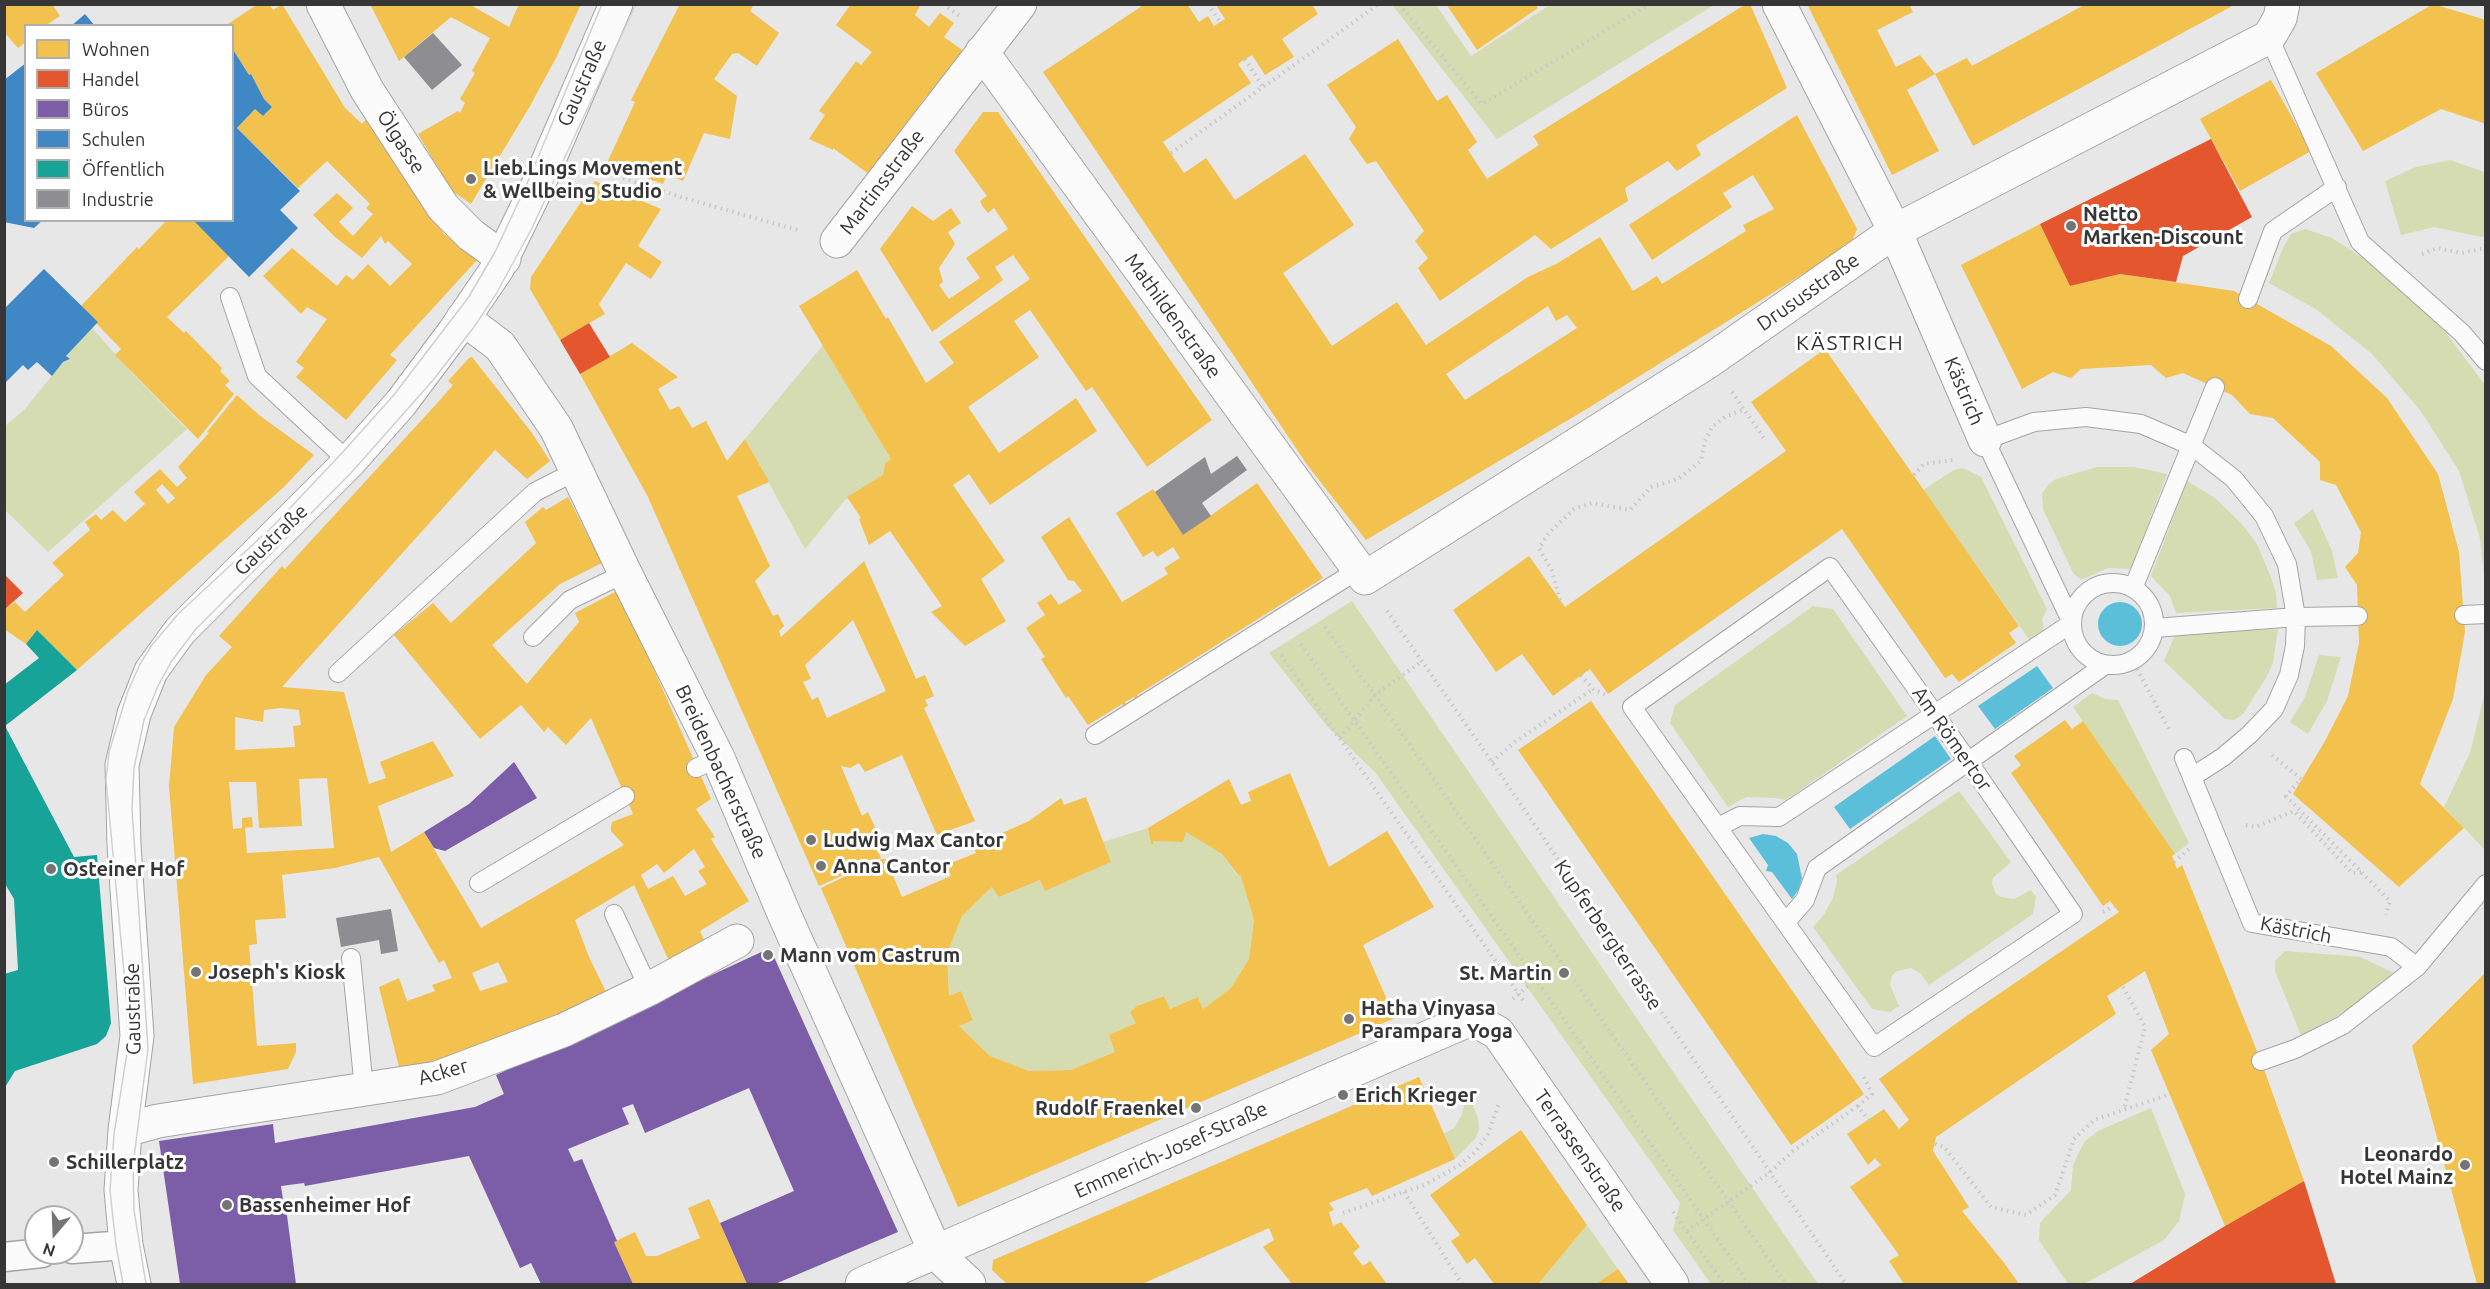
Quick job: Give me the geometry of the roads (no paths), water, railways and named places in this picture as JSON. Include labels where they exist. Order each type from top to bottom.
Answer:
[{"type":"street","name":"Ölgasse","points":[[323,4],[367,90],[443,207],[471,235],[504,259]]},
{"type":"street","name":"Gaustraße","points":[[125,1130],[137,1036],[124,844],[122,765],[134,714],[151,671],[180,631],[349,462],[401,403],[464,318],[504,259],[616,4]]},
{"type":"street","name":"Martinsstraße","points":[[837,241],[1020,4]]},
{"type":"street","name":"Kästrich","points":[[1779,4],[1895,231],[1985,440]]},
{"type":"street","points":[[2268,37],[2280,18],[2283,4]]},
{"type":"street","name":"Drususstraße","points":[[1368,584],[1709,361],[1895,231],[2268,37]]},
{"type":"street","name":"Mathildenstraße","points":[[982,52],[1368,584]]},
{"type":"street","name":"Breidenbacherstraße","points":[[464,318],[500,346],[556,428],[625,573],[707,763],[790,927],[936,1253]]},
{"type":"street","name":"Acker","points":[[125,1130],[158,1121],[437,1078],[564,1030],[649,989],[737,941]]},
{"type":"street","name":"Emmerich-Josef-Straße","points":[[862,1284],[1466,1021],[1482,1024]]},
{"type":"street","name":"Terrassenstraße","points":[[1482,1024],[1498,1033],[1672,1284]]},
{"type":"street","points":[[125,1130],[121,1190],[126,1245],[134,1284]]},
{"type":"street","points":[[84,1249],[126,1245]]},
{"type":"street","points":[[936,1253],[969,1284]]},
{"type":"street","points":[[4,1257],[24,1255]]},
{"type":"lane","points":[[2268,37],[2360,242],[2391,267],[2462,333],[2486,361]]},
{"type":"lane","points":[[2248,299],[2273,231],[2337,187]]},
{"type":"lane","points":[[230,297],[257,376],[349,462]]},
{"type":"lane","points":[[2134,586],[2215,387]]},
{"type":"lane","name":"Kästrich","points":[[1985,440],[2034,422],[2086,417],[2141,424],[2192,446],[2234,479],[2264,516],[2287,564],[2296,617],[2295,646],[2289,675],[2274,709],[2223,757],[2192,777]]},
{"type":"lane","points":[[1985,440],[2072,623]]},
{"type":"lane","points":[[338,673],[535,492],[576,471]]},
{"type":"lane","name":"Am Römertor","points":[[1718,827],[1632,707],[1830,567],[1968,760],[2073,914],[1874,1047],[1786,922]]},
{"type":"lane","points":[[533,637],[570,600],[625,573]]},
{"type":"lane","points":[[2114,582],[2134,586],[2149,601],[2154,614],[2155,628],[2144,653],[2133,661],[2119,665],[2105,665],[2092,660],[2081,650],[2074,637],[2072,623],[2074,610],[2080,598],[2101,584],[2114,582]]},
{"type":"lane","points":[[1095,735],[1307,602],[1368,584]]},
{"type":"lane","points":[[2464,615],[2486,614]]},
{"type":"lane","points":[[2155,628],[2296,617],[2358,616]]},
{"type":"lane","points":[[2072,623],[1779,817],[1740,816],[1718,827],[1786,922],[1805,900],[1816,868],[2105,665]]},
{"type":"lane","name":"Kästrich","points":[[2184,758],[2252,923],[2391,947],[2417,967]]},
{"type":"lane","points":[[479,883],[625,796]]},
{"type":"lane","points":[[2261,1061],[2295,1049],[2343,1025],[2417,967],[2486,884]]},
{"type":"lane","points":[[614,914],[649,989]]},
{"type":"lane","points":[[351,958],[364,1089]]},
{"type":"water","points":[[2120,602],[2135,609],[2142,624],[2135,639],[2120,646],[2105,639],[2098,624],[2105,609]]},
{"type":"water","points":[[2037,666],[2053,688],[1995,729],[1978,706]]},
{"type":"water","points":[[1935,736],[1951,759],[1850,829],[1834,807]]},
{"type":"water","points":[[1763,834],[1776,836],[1788,843],[1797,854],[1802,878],[1799,889],[1792,899],[1772,872],[1766,871],[1768,865],[1749,838]]},
{"type":"tram line","points":[[123,1284],[110,1191],[114,1134],[128,1047],[127,1004],[106,780],[109,752],[128,691],[140,664],[152,645],[179,613],[273,526],[341,454],[393,396],[468,298],[495,252],[526,186],[602,4]]},
{"type":"tram line","points":[[146,1284],[134,1210],[133,1165],[148,1049],[132,809],[134,768],[144,720],[171,662],[196,629],[351,473],[434,379],[474,327],[496,294],[532,228],[636,4]]},
{"type":"place","name":"Lieb.Lings Movement & Wellbeing Studio","points":[[471,179]]},
{"type":"place","name":"Netto Marken-Discount","points":[[2071,226]]},
{"type":"place","name":"Ludwig Max Cantor","points":[[811,840]]},
{"type":"place","name":"Anna Cantor","points":[[821,866]]},
{"type":"place","name":"Osteiner Hof","points":[[51,869]]},
{"type":"place","name":"Mann vom Castrum","points":[[768,955]]},
{"type":"place","name":"Joseph's Kiosk","points":[[196,972]]},
{"type":"place","name":"St. Martin","points":[[1564,973]]},
{"type":"place","name":"Hatha Vinyasa Parampara Yoga","points":[[1349,1019]]},
{"type":"place","name":"Erich Krieger","points":[[1343,1095]]},
{"type":"place","name":"Rudolf Fraenkel","points":[[1196,1108]]},
{"type":"place","name":"Schillerplatz","points":[[54,1162]]},
{"type":"place","name":"Leonardo Hotel Mainz","points":[[2465,1165]]},
{"type":"place","name":"Bassenheimer Hof","points":[[227,1205]]},
{"type":"district","name":"KÄSTRICH","points":[[1850,343]]}]
